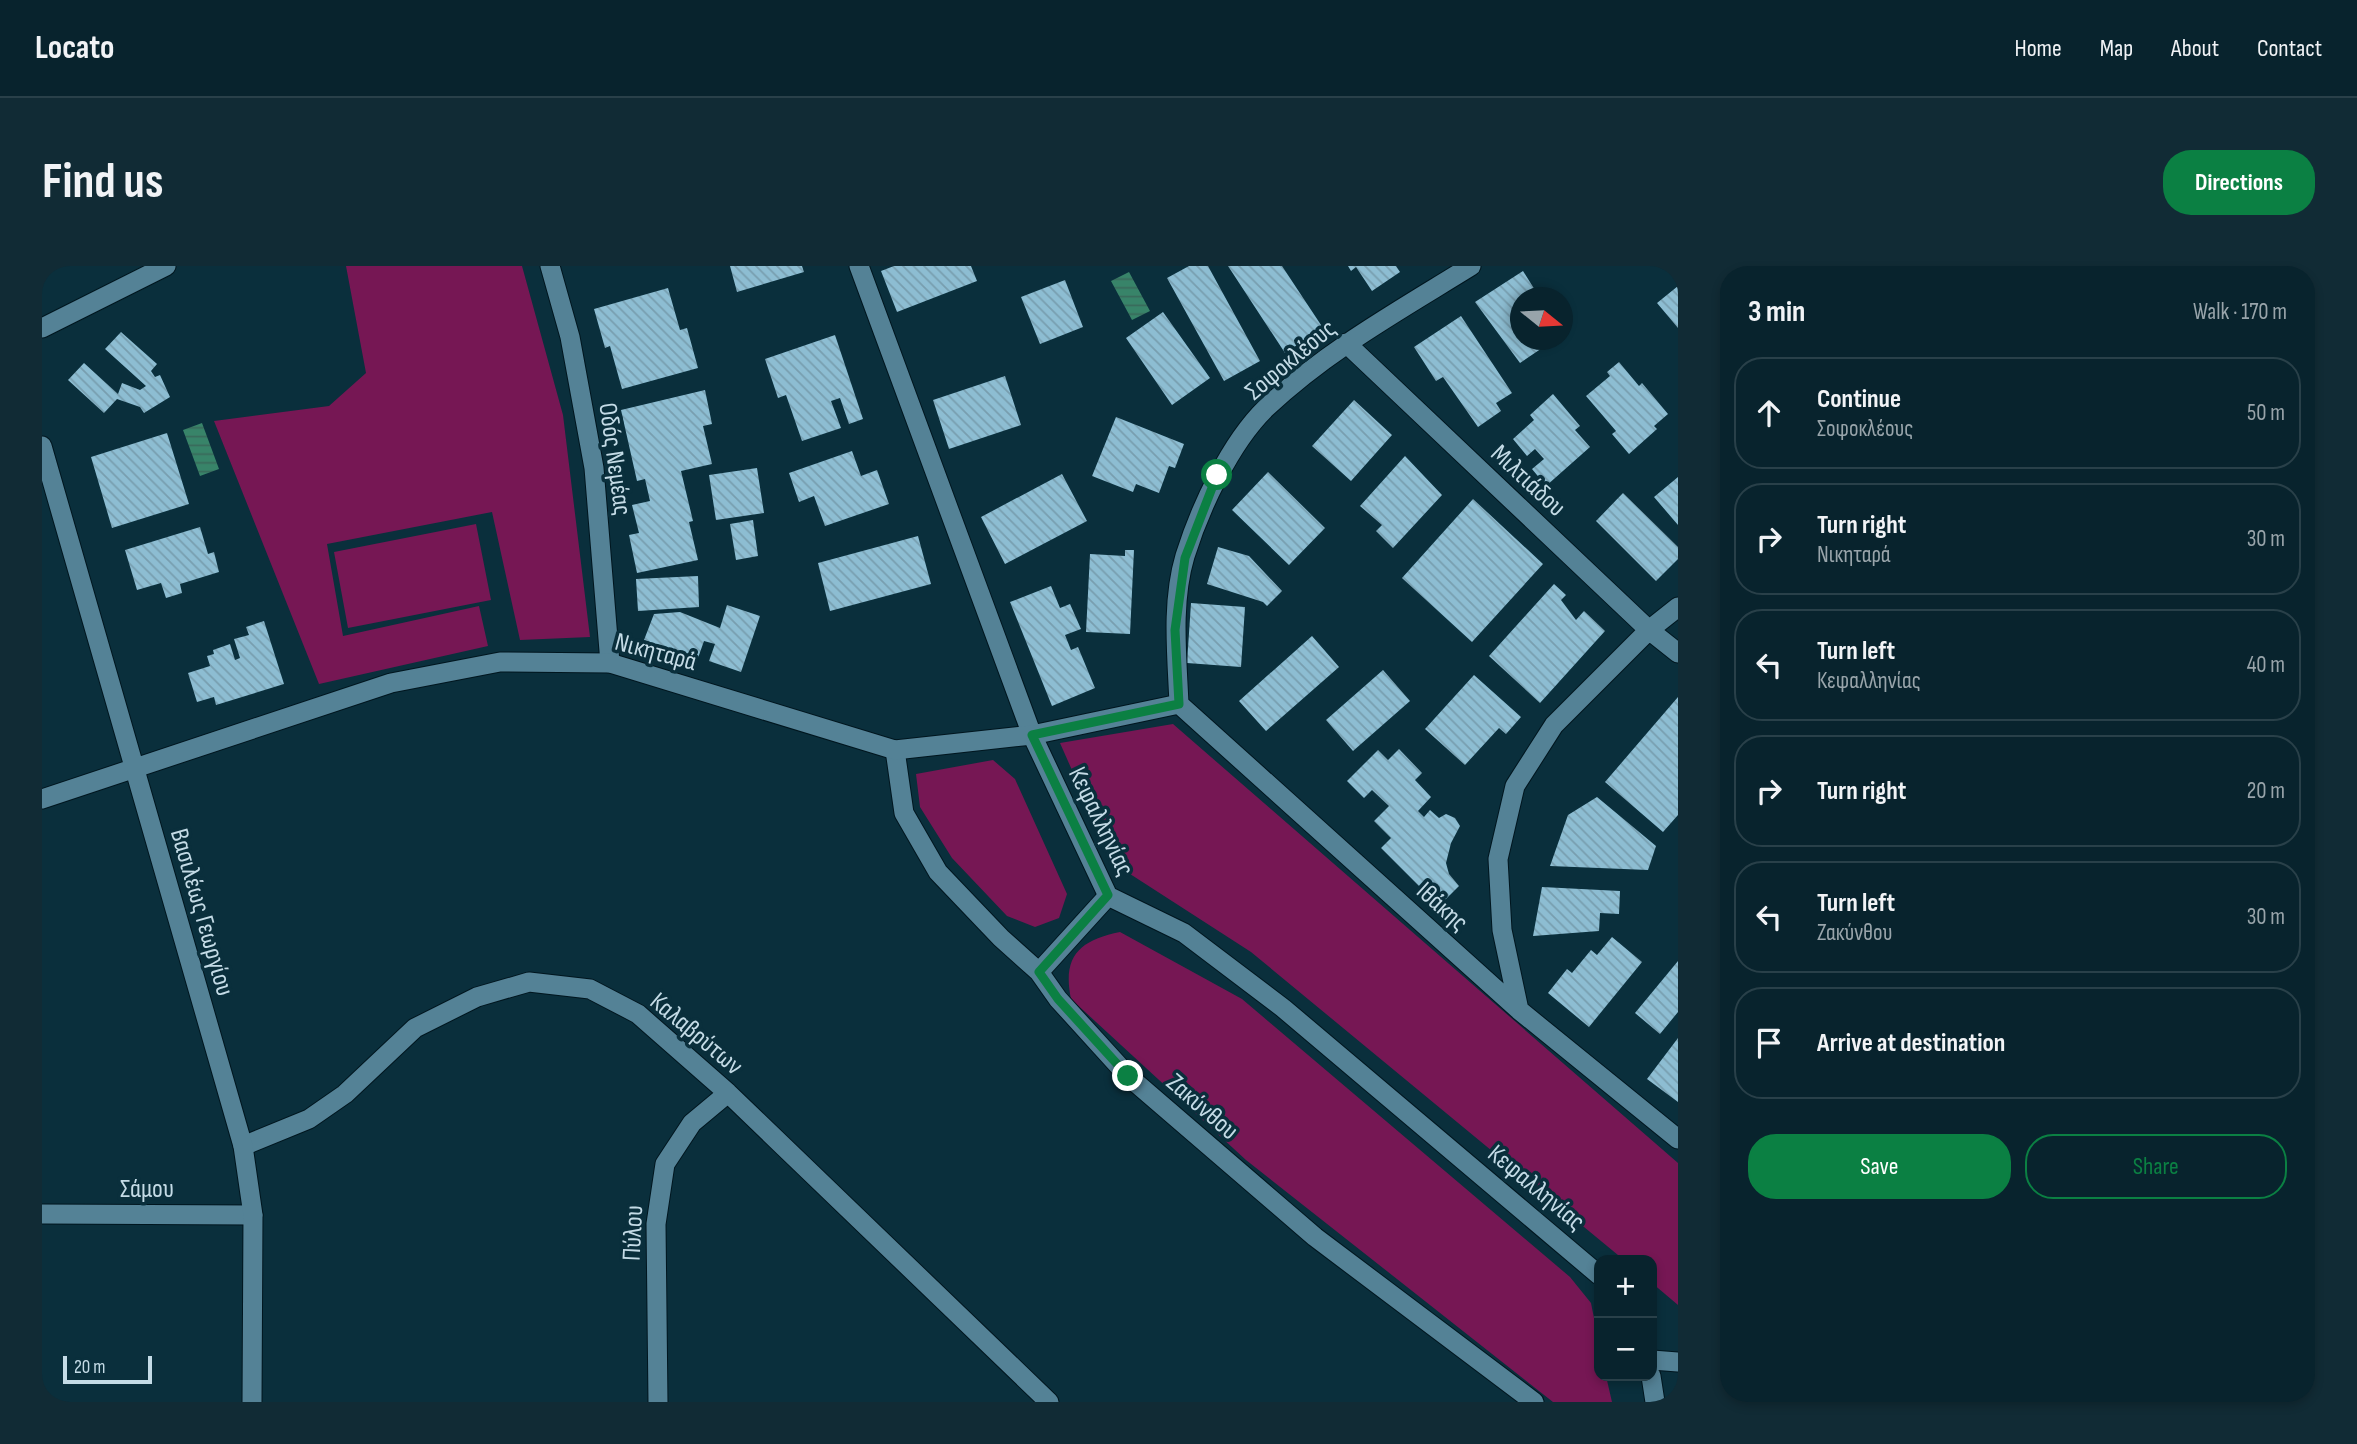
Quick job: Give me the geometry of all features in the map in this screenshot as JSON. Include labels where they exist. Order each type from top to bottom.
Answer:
[{"type":"street","points":[[42,327],[166,266]]},
{"type":"street","name":"Οδóς Νεμέας","points":[[550,266],[570,337],[594,468],[610,663]]},
{"type":"street","name":"Κεφαλληνίας","points":[[859,266],[1032,735],[1108,895],[1184,933],[1283,1008],[1594,1271]]},
{"type":"street","name":"Σοφοκλέους","points":[[1179,704],[1175,630],[1185,558],[1217,475],[1265,410],[1346,343],[1471,266]]},
{"type":"street","name":"Μιλτιάδου","points":[[1346,343],[1649,630],[1678,653]]},
{"type":"street","name":"Βασιλέως Γεωργίου","points":[[42,446],[243,1146],[253,1215],[252,1402]]},
{"type":"street","points":[[1519,1010],[1502,930],[1498,859],[1515,786],[1555,725],[1649,630],[1678,607]]},
{"type":"street","name":"Νικηταρά","points":[[42,799],[134,766],[391,683],[500,662],[610,663],[895,750],[1032,735],[1179,704]]},
{"type":"street","name":"Ιθάκης","points":[[1179,704],[1519,1010],[1678,1139]]},
{"type":"street","name":"Ζακύνθου","points":[[895,750],[904,813],[938,872],[1001,938],[1039,972],[1058,999],[1128,1076],[1315,1237],[1534,1402]]},
{"type":"street","points":[[1039,972],[1108,895]]},
{"type":"street","name":"Καλαβρύτων","points":[[243,1146],[309,1119],[345,1094],[415,1028],[477,998],[530,982],[590,989],[638,1014],[728,1093],[1049,1402]]},
{"type":"street","name":"Πύλου","points":[[658,1402],[656,1224],[665,1164],[692,1123],[728,1093]]},
{"type":"street","name":"Σάμου","points":[[42,1214],[253,1215]]},
{"type":"street","points":[[1657,1360],[1678,1362]]},
{"type":"street","points":[[1652,1381],[1655,1402]]},
{"type":"shaded area","points":[[346,266],[522,266],[563,415],[590,637],[520,640],[492,512],[327,544],[343,636],[479,606],[488,646],[319,684],[214,421],[329,406],[366,373]]},
{"type":"shaded area","points":[[1129,272],[1150,311],[1132,320],[1111,281]]},
{"type":"shaded area","points":[[202,423],[219,469],[200,476],[183,430]]},
{"type":"shaded area","points":[[476,524],[491,600],[348,628],[334,552]]},
{"type":"shaded area","points":[[1173,724],[1678,1163],[1678,1305],[1657,1287],[1657,1255],[1618,1255],[1251,952],[1113,863],[1060,743]]},
{"type":"shaded area","points":[[993,760],[1015,779],[1067,894],[1059,918],[1035,927],[1007,916],[952,858],[920,807],[916,774]]},
{"type":"shaded area","points":[[1120,932],[1242,999],[1570,1277],[1591,1303],[1594,1318],[1594,1381],[1607,1381],[1612,1402],[1553,1402],[1246,1160],[1071,999],[1069,972],[1072,961],[1085,945]]},
{"type":"building","points":[[730,266],[802,266],[804,272],[737,292]]},
{"type":"building","points":[[894,266],[971,266],[977,281],[897,312],[881,271]]},
{"type":"building","points":[[1189,266],[1208,266],[1260,361],[1224,381],[1167,278]]},
{"type":"building","points":[[1228,266],[1282,266],[1323,328],[1285,353]]},
{"type":"building","points":[[1348,266],[1396,266],[1400,272],[1372,291],[1356,267],[1351,271]]},
{"type":"building","points":[[1523,271],[1533,287],[1510,287],[1510,349],[1475,302]]},
{"type":"building","points":[[1065,280],[1083,327],[1040,344],[1021,297]]},
{"type":"building","points":[[1678,286],[1678,328],[1657,303]]},
{"type":"building","points":[[668,288],[680,330],[687,328],[698,368],[622,389],[610,346],[605,348],[594,309]]},
{"type":"building","points":[[1163,312],[1210,378],[1172,405],[1126,338]]},
{"type":"building","points":[[1461,316],[1512,393],[1496,403],[1501,411],[1478,427],[1443,377],[1436,381],[1414,347]]},
{"type":"building","points":[[121,332],[157,364],[151,371],[155,377],[160,375],[170,397],[144,413],[140,407],[117,399],[104,413],[68,380],[84,363],[118,394],[122,383],[140,390],[146,386],[105,349]]},
{"type":"building","points":[[835,335],[863,419],[849,424],[840,398],[831,401],[841,428],[802,441],[786,395],[778,398],[765,359]]},
{"type":"building","points":[[1510,350],[1539,350],[1520,363]]},
{"type":"building","points":[[1619,362],[1639,386],[1642,383],[1668,414],[1654,426],[1657,429],[1629,454],[1612,434],[1616,431],[1586,396],[1610,376],[1607,372]]},
{"type":"building","points":[[1005,376],[1021,425],[949,449],[933,400]]},
{"type":"building","points":[[705,390],[712,424],[703,426],[712,464],[681,471],[693,521],[689,522],[698,560],[637,573],[629,535],[639,533],[632,505],[650,501],[645,479],[637,481],[621,410]]},
{"type":"building","points":[[1553,394],[1580,426],[1575,430],[1590,447],[1546,486],[1532,469],[1544,459],[1535,449],[1527,456],[1513,439],[1534,420],[1530,415]]},
{"type":"building","points":[[1354,400],[1392,435],[1351,481],[1312,446]]},
{"type":"building","points":[[1116,417],[1184,444],[1175,468],[1169,466],[1159,493],[1136,484],[1133,492],[1092,476]]},
{"type":"building","points":[[167,433],[189,504],[112,528],[91,457]]},
{"type":"building","points":[[852,451],[861,476],[877,470],[889,504],[825,526],[814,496],[799,502],[789,473]]},
{"type":"building","points":[[1405,456],[1442,495],[1393,548],[1376,531],[1382,525],[1360,506]]},
{"type":"building","points":[[757,468],[764,513],[716,520],[709,475]]},
{"type":"building","points":[[1268,472],[1325,528],[1289,565],[1232,510]]},
{"type":"building","points":[[1062,474],[1087,521],[1005,564],[981,517]]},
{"type":"building","points":[[1678,477],[1678,525],[1654,497]]},
{"type":"building","points":[[1623,493],[1678,547],[1678,559],[1656,581],[1596,521]]},
{"type":"building","points":[[1473,499],[1543,564],[1472,642],[1402,578]]},
{"type":"building","points":[[753,520],[758,556],[736,560],[730,524]]},
{"type":"building","points":[[200,527],[208,554],[214,552],[219,572],[180,584],[182,593],[166,598],[161,583],[137,590],[125,550]]},
{"type":"building","points":[[918,536],[931,584],[830,611],[818,563]]},
{"type":"building","points":[[1218,547],[1249,556],[1282,591],[1267,606],[1263,602],[1207,584]]},
{"type":"building","points":[[1125,550],[1134,550],[1130,634],[1086,632],[1090,554],[1125,556]]},
{"type":"building","points":[[698,576],[699,607],[638,611],[636,579]]},
{"type":"building","points":[[1554,584],[1566,595],[1561,600],[1576,620],[1584,611],[1605,631],[1540,703],[1489,656]]},
{"type":"building","points":[[1051,586],[1060,608],[1070,604],[1081,629],[1065,635],[1071,650],[1078,647],[1095,688],[1052,706],[1010,602]]},
{"type":"building","points":[[1191,603],[1245,607],[1241,667],[1187,663]]},
{"type":"building","points":[[727,605],[760,616],[741,672],[709,661],[715,644],[704,641],[698,658],[644,640],[654,614],[680,612],[720,628]]},
{"type":"building","points":[[264,621],[284,684],[216,705],[214,697],[197,702],[188,673],[210,666],[207,656],[214,654],[213,650],[230,644],[235,660],[240,658],[234,639],[249,635],[246,627]]},
{"type":"building","points":[[1312,636],[1339,667],[1266,731],[1239,701]]},
{"type":"building","points":[[1383,670],[1410,701],[1353,751],[1326,720]]},
{"type":"building","points":[[1474,675],[1521,717],[1506,734],[1499,728],[1465,765],[1425,729]]},
{"type":"building","points":[[1678,697],[1678,815],[1663,832],[1605,782]]},
{"type":"building","points":[[1399,749],[1422,773],[1415,780],[1431,797],[1418,811],[1424,817],[1430,810],[1439,818],[1446,814],[1455,818],[1460,826],[1451,843],[1446,863],[1449,874],[1459,886],[1439,906],[1381,848],[1391,838],[1374,821],[1389,806],[1372,790],[1364,798],[1347,781],[1378,750],[1388,760]]},
{"type":"building","points":[[1597,797],[1656,846],[1648,870],[1550,866],[1568,815]]},
{"type":"building","points":[[1542,887],[1620,891],[1619,914],[1600,913],[1599,931],[1533,936]]},
{"type":"building","points":[[1612,937],[1642,962],[1589,1027],[1548,993],[1567,969],[1572,973],[1591,950],[1597,955]]},
{"type":"building","points":[[1678,961],[1678,1012],[1660,1034],[1635,1013]]},
{"type":"building","points":[[1678,1038],[1678,1102],[1647,1079]]},
{"type":"route","points":[[1128,1076],[1058,999],[1039,972],[1108,895],[1032,735],[1179,704],[1175,630],[1185,558],[1217,475]]}]
